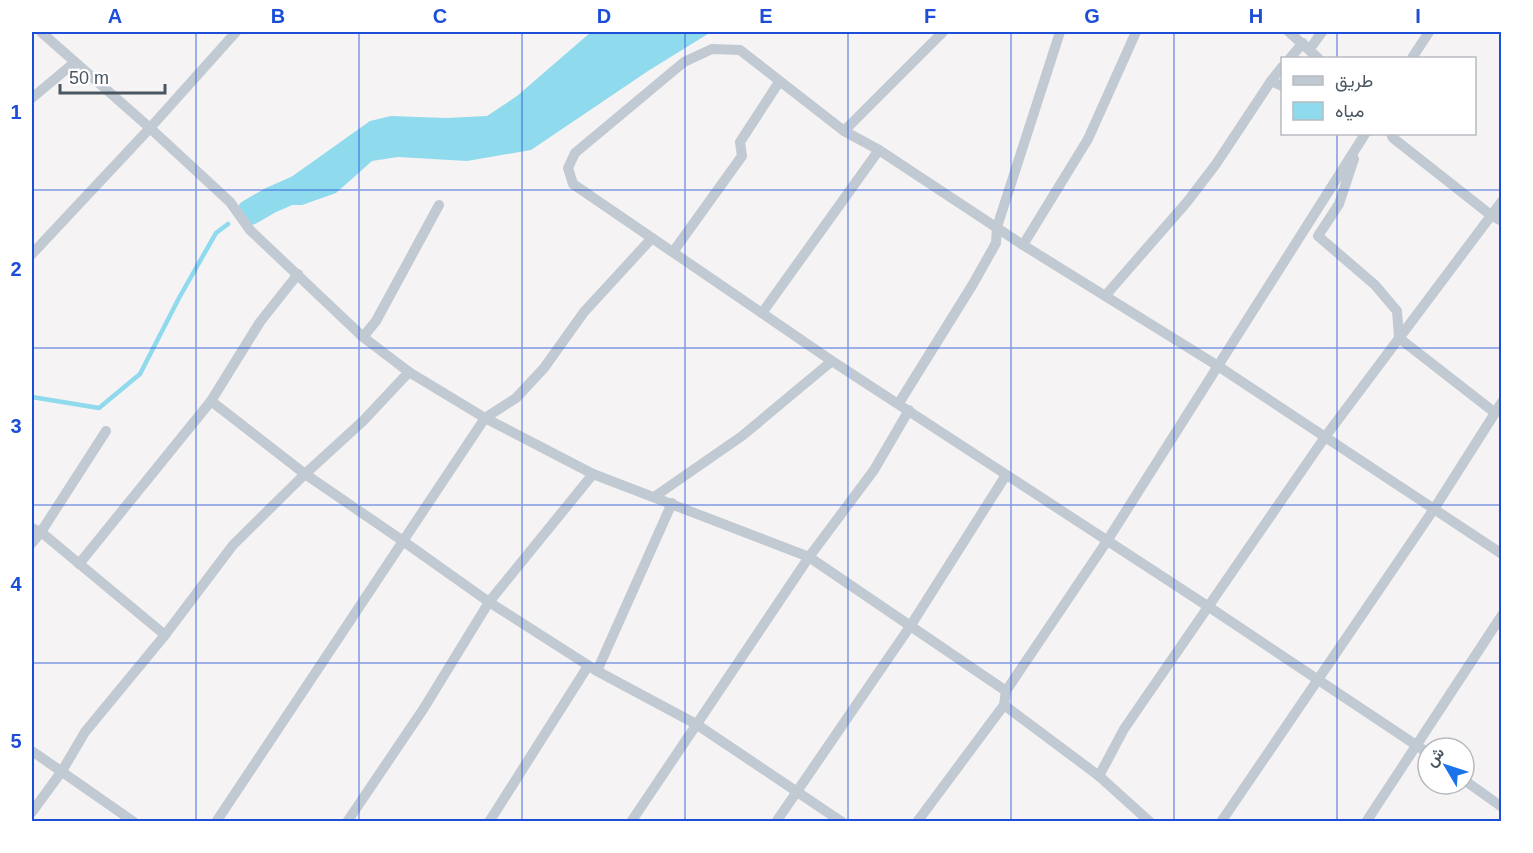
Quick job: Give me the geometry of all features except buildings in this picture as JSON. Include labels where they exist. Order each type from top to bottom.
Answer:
[{"type":"street","points":[[41,32],[230,202],[250,230],[363,337],[409,372],[485,418],[593,474],[809,557],[1006,691]]},
{"type":"street","points":[[32,254],[236,32]]},
{"type":"street","points":[[844,131],[943,32]]},
{"type":"street","points":[[899,403],[996,243],[997,227],[1060,32]]},
{"type":"street","points":[[1023,245],[1088,139],[1136,32]]},
{"type":"street","points":[[1289,32],[1317,57]]},
{"type":"street","points":[[1291,57],[1322,32]]},
{"type":"street","points":[[1413,57],[1429,32]]},
{"type":"street","points":[[1366,822],[1416,745],[832,361],[573,183],[567,168],[575,153],[684,62],[712,49],[740,50],[844,131],[879,150],[1023,245],[1218,366],[1502,554]]},
{"type":"street","points":[[32,98],[75,62]]},
{"type":"street","points":[[1105,296],[1187,202],[1216,164],[1281,68]]},
{"type":"street","points":[[1271,81],[1281,86]]},
{"type":"street","points":[[673,252],[742,156],[740,142],[779,82]]},
{"type":"street","points":[[1392,135],[1497,218]]},
{"type":"street","points":[[1361,136],[1339,204],[1318,236],[1375,285],[1397,311],[1399,338],[1494,412]]},
{"type":"street","points":[[917,822],[1004,705],[1006,691],[1107,541],[1361,136]]},
{"type":"street","points":[[762,313],[879,150]]},
{"type":"street","points":[[1099,776],[1124,729],[1325,437],[1399,338],[1497,218],[1502,201]]},
{"type":"street","points":[[363,337],[376,321],[439,205]]},
{"type":"street","points":[[216,822],[485,418],[516,398],[544,368],[584,312],[652,238]]},
{"type":"street","points":[[79,564],[211,401],[260,322],[298,274]]},
{"type":"street","points":[[654,497],[742,436],[832,361]]},
{"type":"street","points":[[32,812],[62,771],[85,732],[165,635],[233,545],[363,421],[409,372]]},
{"type":"street","points":[[211,401],[305,474],[489,602],[592,669],[696,724],[842,822]]},
{"type":"street","points":[[1221,822],[1434,509],[1502,402]]},
{"type":"street","points":[[630,822],[809,557],[874,470],[909,410]]},
{"type":"street","points":[[32,543],[36,530],[106,431]]},
{"type":"street","points":[[346,822],[424,708],[489,602],[593,474]]},
{"type":"street","points":[[776,822],[911,625],[1006,474]]},
{"type":"street","points":[[489,822],[592,669],[672,503]]},
{"type":"street","points":[[36,530],[165,635]]},
{"type":"street","points":[[1422,736],[1502,615]]},
{"type":"street","points":[[1004,705],[1099,776],[1150,822]]},
{"type":"street","points":[[32,750],[134,822]]},
{"type":"street","points":[[1476,789],[1502,807]]},
{"type":"water","points":[[591,32],[711,32],[648,71],[531,150],[467,161],[398,157],[372,161],[336,193],[302,205],[287,205],[271,200],[280,185],[370,121],[391,116],[446,118],[487,116],[517,96]]},
{"type":"waterway","points":[[250,212],[303,186]]},
{"type":"waterway","points":[[32,397],[99,408],[140,374],[216,233],[228,224]]}]
